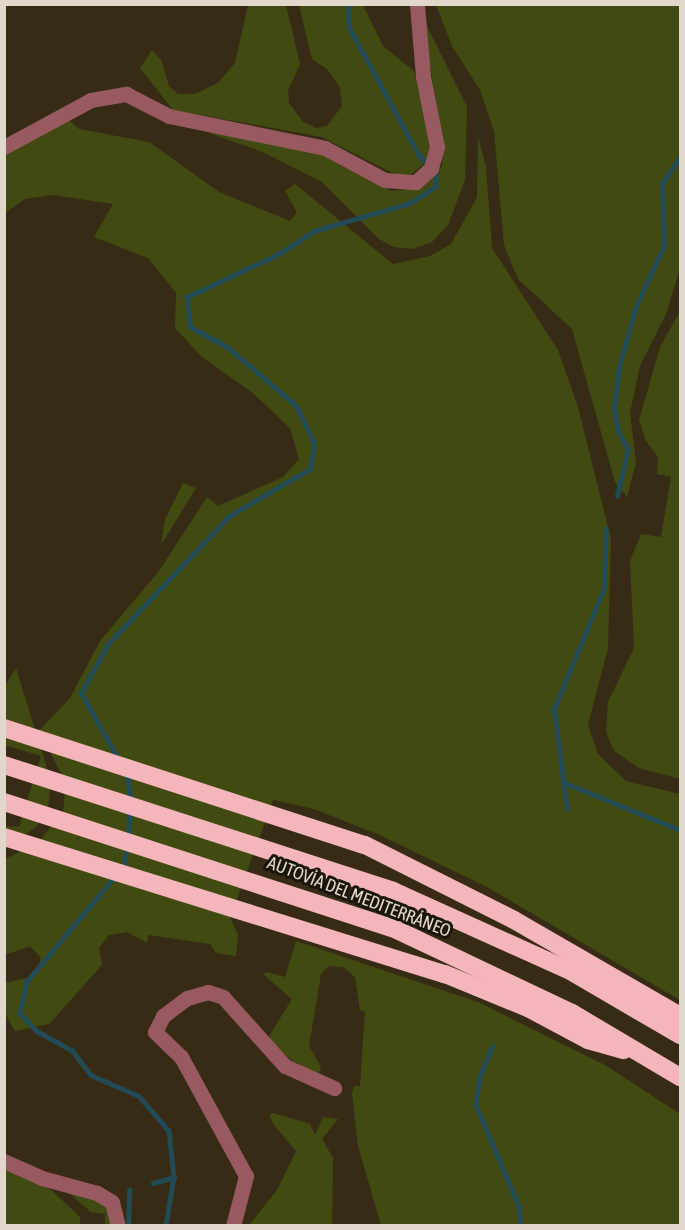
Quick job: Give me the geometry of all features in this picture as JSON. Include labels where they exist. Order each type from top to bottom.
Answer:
[{"type":"highway","points":[[10,729],[295,820],[434,877],[681,1016]]},
{"type":"highway","name":"AUTOVÍA DEL MEDITERRÁNEO","points":[[4,765],[286,853],[466,921],[572,972],[681,1035]]},
{"type":"highway","name":"AUTOVÍA DEL MEDITERRÁNEO","points":[[4,802],[275,887],[397,930],[478,966],[652,1058],[681,1077]]},
{"type":"highway","points":[[4,837],[260,914],[445,974],[528,1008],[588,1040],[652,1058]]},
{"type":"street","points":[[4,147],[91,100],[126,94],[169,116],[325,148],[386,180],[416,182],[430,168],[437,147],[423,76],[417,4]]},
{"type":"street","points":[[233,1226],[246,1176],[182,1057],[155,1032],[163,1016],[187,998],[208,992],[224,997],[285,1066],[334,1088]]},
{"type":"street","points":[[4,1161],[42,1178],[97,1193],[112,1202],[118,1226]]},
{"type":"green space","points":[[248,5],[286,5],[300,64],[288,91],[289,103],[303,122],[316,128],[327,126],[342,106],[340,88],[328,70],[312,59],[299,5],[363,5],[383,46],[414,71],[430,131],[430,151],[425,163],[412,174],[398,176],[322,137],[173,110],[140,68],[152,50],[161,60],[169,86],[178,94],[195,94],[218,83],[235,63]]},
{"type":"green space","points":[[436,5],[680,5],[680,268],[666,314],[640,366],[630,413],[636,463],[627,497],[615,482],[572,329],[518,279],[504,245],[494,131],[480,90],[452,46]]},
{"type":"green space","points":[[421,14],[467,107],[465,180],[448,225],[432,242],[413,249],[394,247],[379,239],[322,182],[263,152],[206,132],[275,142],[337,159],[392,191],[423,187],[442,166],[444,147]]},
{"type":"green space","points":[[66,117],[79,129],[149,142],[219,192],[290,221],[297,212],[285,191],[295,184],[393,264],[430,256],[451,244],[477,197],[478,136],[486,167],[492,248],[558,350],[578,407],[611,539],[608,648],[588,725],[598,754],[626,781],[680,794],[680,1000],[487,887],[382,836],[314,809],[273,800],[230,918],[238,935],[236,956],[216,953],[210,944],[148,935],[147,943],[127,932],[109,935],[99,948],[102,965],[49,1024],[15,1031],[6,1015],[5,983],[35,976],[41,958],[30,946],[5,955],[5,859],[38,843],[63,812],[66,783],[39,731],[70,698],[100,641],[159,571],[207,497],[218,506],[283,477],[299,459],[290,428],[253,393],[202,357],[175,328],[176,293],[148,258],[94,237],[113,204],[53,195],[25,199],[5,213],[5,155]]},
{"type":"green space","points":[[680,311],[680,779],[639,768],[614,751],[606,732],[608,702],[634,648],[630,561],[641,534],[661,537],[671,477],[657,474],[658,457],[646,441],[639,420],[660,347]]},
{"type":"green space","points":[[183,483],[196,488],[161,545],[165,519]]},
{"type":"green space","points":[[16,668],[51,782],[48,808],[37,826],[5,849],[5,826],[19,827],[41,756],[5,745],[5,686]]},
{"type":"green space","points":[[296,941],[478,1002],[605,1065],[680,1114],[680,1225],[381,1225],[358,1146],[352,1093],[354,1086],[360,1086],[365,1011],[360,1010],[355,977],[343,967],[329,966],[321,974],[309,1046],[321,1067],[318,1074],[291,1060],[268,1038],[292,999],[264,975],[266,972],[285,977]]},
{"type":"green space","points":[[273,1113],[310,1124],[315,1135],[323,1117],[338,1119],[322,1139],[333,1158],[332,1225],[250,1224],[277,1190],[296,1151],[274,1125],[269,1115]]},
{"type":"green space","points":[[4,1168],[43,1182],[80,1217],[80,1225],[5,1225]]},
{"type":"green space","points":[[63,1188],[91,1195],[109,1207],[114,1225],[105,1225],[105,1214],[91,1212]]},
{"type":"waterway","points":[[118,759],[81,693],[108,644],[229,516],[310,469],[314,443],[296,406],[228,348],[190,327],[187,297],[279,254],[314,231],[410,203],[435,187],[436,172],[419,156],[349,28],[348,4]]},
{"type":"waterway","points":[[617,496],[628,450],[618,431],[614,408],[619,367],[636,306],[664,246],[662,184],[680,156]]},
{"type":"waterway","points":[[567,810],[554,709],[604,588],[606,529]]},
{"type":"waterway","points":[[127,774],[131,800]]},
{"type":"waterway","points":[[563,782],[680,830]]},
{"type":"waterway","points":[[128,839],[130,812]]},
{"type":"waterway","points":[[123,868],[127,847]]},
{"type":"waterway","points":[[115,877],[27,982],[20,1013],[37,1031],[73,1051],[91,1075],[139,1096],[169,1131],[174,1177],[166,1226]]},
{"type":"waterway","points":[[493,1046],[480,1076],[476,1105],[519,1206],[521,1226]]},
{"type":"waterway","points":[[153,1183],[174,1177]]},
{"type":"waterway","points":[[128,1226],[129,1190]]}]
